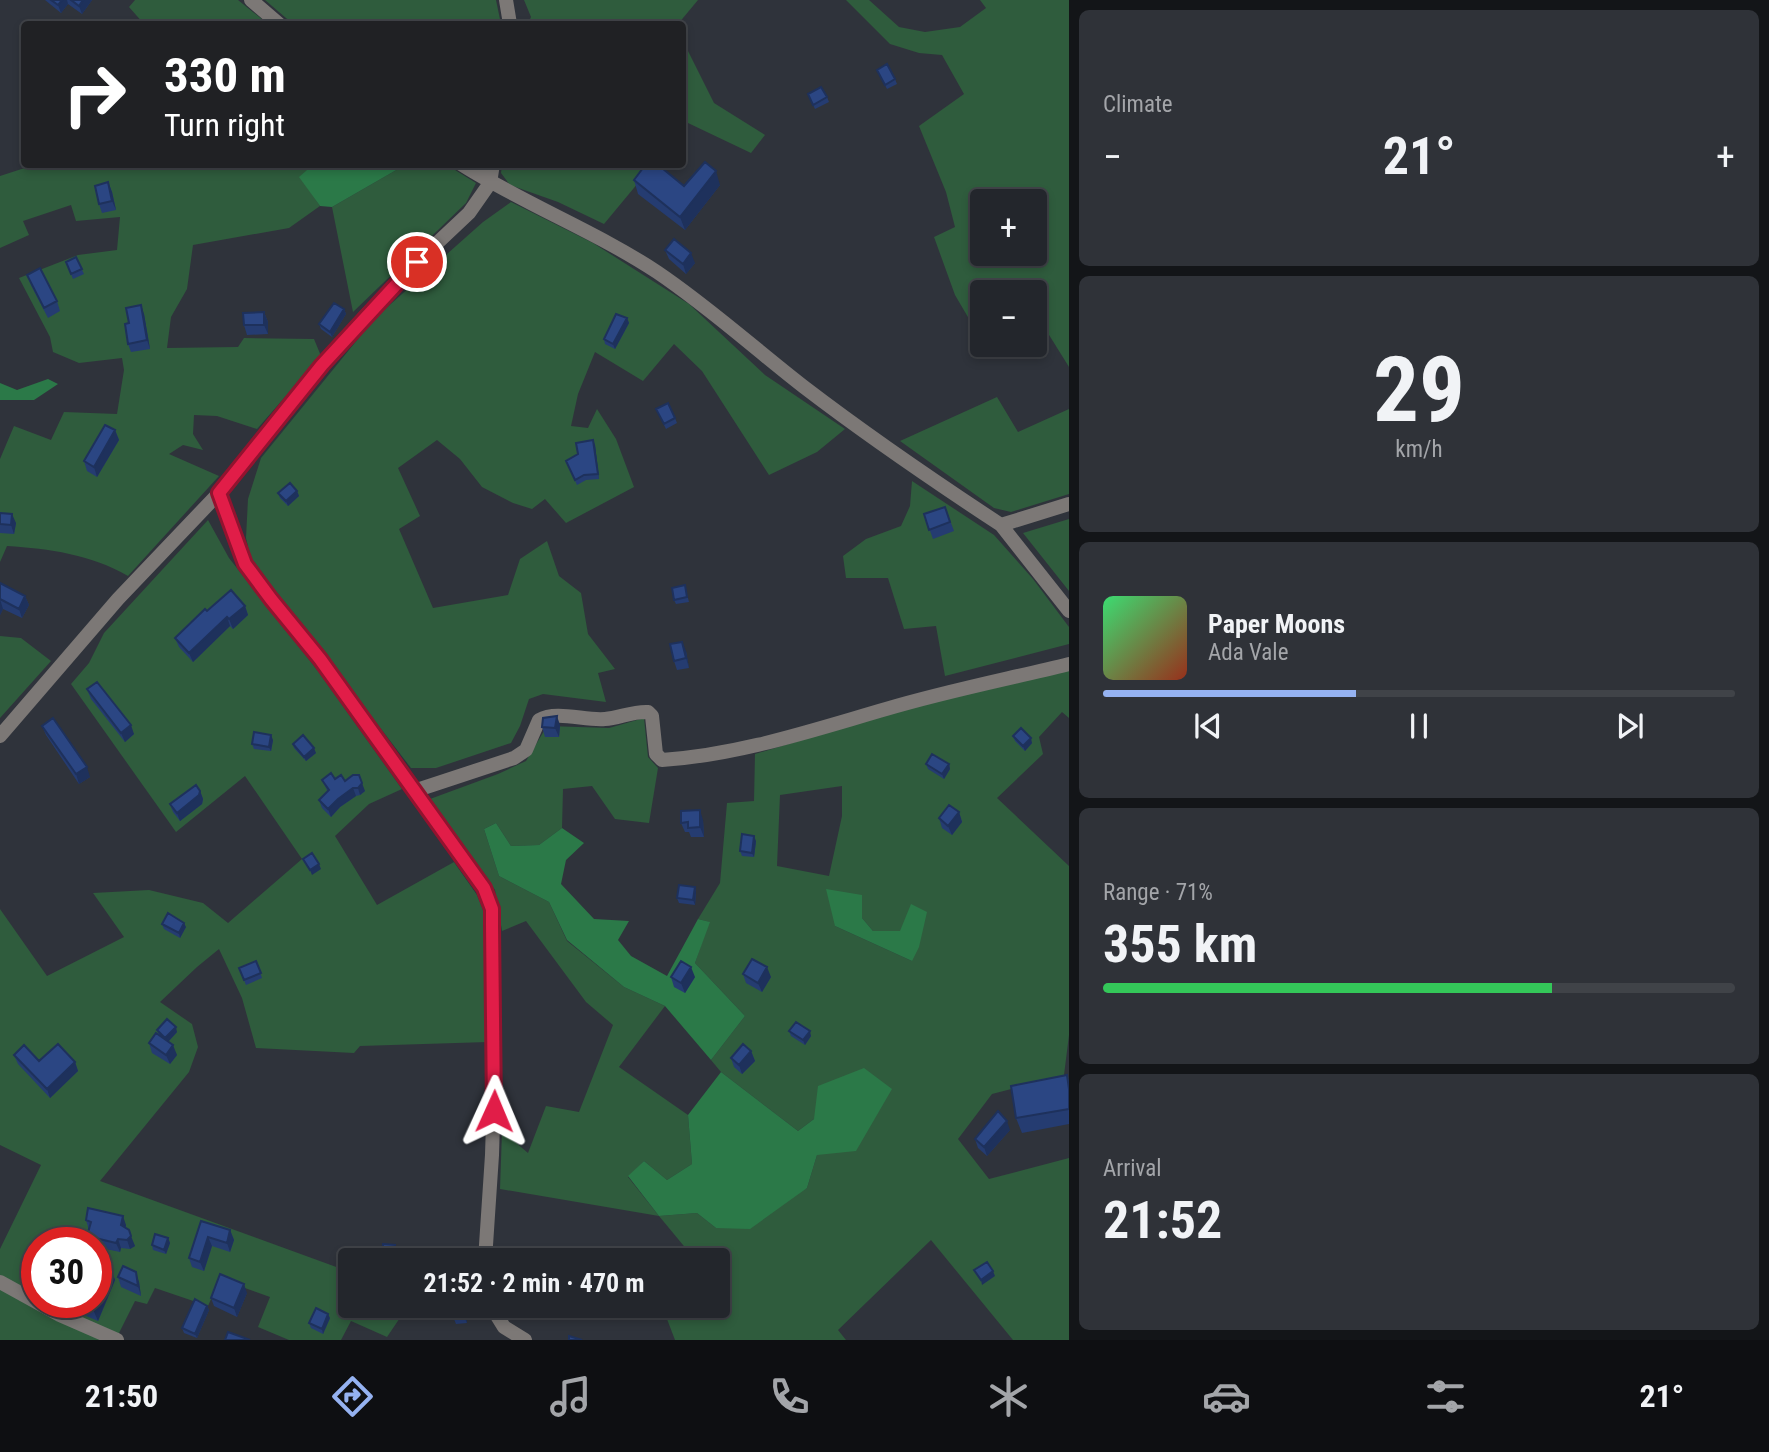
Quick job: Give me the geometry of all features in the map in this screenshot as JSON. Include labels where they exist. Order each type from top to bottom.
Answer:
[{"type":"street","points":[[251,0],[276,21]]},
{"type":"street","points":[[506,0],[510,21]]},
{"type":"street","points":[[467,168],[490,183],[554,213],[655,271],[714,312],[778,367],[856,425],[927,477],[1001,525],[1069,611]]},
{"type":"street","points":[[0,736],[118,599],[219,493],[322,365],[417,262],[469,213],[490,183],[492,168]]},
{"type":"street","points":[[219,493],[245,564],[320,659],[480,881],[492,909],[494,1089],[486,1248]]},
{"type":"street","points":[[1001,525],[1069,504]]},
{"type":"street","points":[[414,791],[514,758],[526,750],[539,720],[548,717],[604,719],[648,712],[652,716],[656,754],[662,760],[788,738],[886,709],[1069,664]]},
{"type":"street","points":[[0,1283],[60,1315],[117,1340]]},
{"type":"street","points":[[498,1318],[504,1327],[525,1340]]},
{"type":"green space","points":[[135,0],[238,0],[264,21],[141,21],[129,7]]},
{"type":"green space","points":[[265,0],[496,0],[500,21],[290,21]]},
{"type":"green space","points":[[524,0],[698,0],[680,21],[529,21],[531,17]]},
{"type":"green space","points":[[846,0],[869,0],[899,27],[925,32],[960,27],[986,8],[980,0],[1069,0],[1069,367],[1047,332],[1047,280],[970,280],[970,321],[955,295],[934,237],[955,227],[946,192],[919,126],[964,94],[942,55],[919,53],[890,44]]},
{"type":"green space","points":[[686,47],[714,103],[765,135],[751,153],[688,123],[686,125]]},
{"type":"green space","points":[[25,168],[310,168],[300,177],[320,206],[289,228],[193,245],[187,289],[171,317],[167,348],[238,347],[244,338],[314,339],[321,356],[257,429],[217,416],[194,415],[193,434],[203,450],[183,445],[169,454],[219,476],[128,576],[99,562],[39,549],[7,546],[0,562],[0,459],[14,426],[51,440],[64,412],[117,414],[124,370],[122,358],[79,363],[53,352],[50,337],[19,278],[78,255],[117,250],[120,217],[76,221],[71,205],[23,221],[29,235],[0,248],[0,176]]},
{"type":"green space","points":[[309,168],[400,168],[332,207],[320,206],[299,177]]},
{"type":"green space","points":[[400,168],[452,168],[476,183],[466,203],[353,312],[332,207]]},
{"type":"green space","points":[[502,168],[651,168],[604,224],[558,202],[510,185],[501,173]]},
{"type":"green space","points":[[511,202],[593,243],[689,304],[765,375],[845,429],[817,452],[769,475],[702,371],[674,344],[643,381],[595,352],[578,394],[571,426],[588,428],[597,409],[616,439],[634,487],[566,523],[545,499],[532,509],[513,503],[482,487],[460,459],[437,440],[398,468],[420,516],[399,529],[433,608],[508,595],[520,559],[547,541],[559,576],[581,593],[588,634],[615,669],[598,673],[606,702],[543,694],[529,699],[511,743],[436,768],[411,768],[251,560],[246,538],[248,499],[261,458],[375,318],[483,222]]},
{"type":"green space","points":[[48,379],[58,384],[34,400],[0,400],[0,383],[17,390]]},
{"type":"green space","points":[[997,397],[1018,432],[1069,409],[1069,494],[1011,512],[994,508],[900,441]]},
{"type":"green space","points":[[912,481],[994,535],[1033,579],[1069,627],[1069,644],[945,676],[936,626],[904,629],[888,578],[846,578],[843,556],[866,539],[901,526],[910,506]]},
{"type":"green space","points":[[1069,519],[1069,591],[1023,533]]},
{"type":"green space","points":[[208,520],[229,558],[318,671],[402,789],[369,804],[335,836],[377,905],[454,862],[477,895],[486,917],[488,1042],[360,1046],[354,1053],[256,1048],[242,998],[219,949],[160,1002],[192,1024],[198,1047],[189,1072],[100,1181],[338,1268],[338,1318],[400,1318],[387,1337],[351,1321],[341,1340],[289,1340],[258,1327],[270,1297],[220,1279],[208,1306],[155,1288],[147,1304],[135,1301],[118,1335],[82,1318],[112,1318],[112,1227],[21,1227],[21,1286],[0,1275],[0,1249],[41,1165],[0,1145],[0,909],[47,976],[124,937],[93,893],[149,890],[203,903],[228,923],[302,859],[245,776],[176,832],[71,684],[89,663],[104,633]]},
{"type":"green space","points":[[0,636],[21,638],[51,661],[0,718]]},
{"type":"green space","points":[[1069,669],[1069,718],[1062,712],[1039,737],[1043,754],[997,798],[1069,866],[1069,1035],[1064,1075],[992,1094],[958,1139],[989,1179],[1069,1158],[1069,1340],[1013,1340],[931,1240],[838,1330],[846,1340],[675,1340],[667,1318],[730,1318],[730,1248],[686,1248],[659,1216],[697,1213],[716,1228],[807,1188],[817,1155],[814,1119],[798,1131],[721,1072],[711,1060],[745,1016],[695,963],[709,922],[698,919],[720,883],[727,803],[754,801],[755,754],[887,714]],"holes":[[[842,786],[842,816],[829,876],[777,866],[780,795]],[[862,895],[862,918],[873,931],[900,931],[912,961],[835,926]]]},
{"type":"green space","points":[[644,718],[648,757],[658,768],[649,823],[615,819],[592,786],[563,789],[562,828],[539,845],[511,846],[496,823],[484,829],[499,876],[549,902],[567,941],[624,987],[665,1006],[619,1067],[688,1115],[692,1164],[667,1180],[644,1161],[628,1177],[659,1216],[500,1189],[502,1131],[528,1153],[546,1106],[579,1112],[613,1025],[586,1002],[526,921],[502,931],[495,890],[430,799],[526,761],[547,726],[609,728]]},
{"type":"green space","points":[[496,823],[511,846],[539,845],[562,828],[584,843],[566,860],[561,884],[594,919],[629,921],[618,940],[631,956],[667,976],[698,919],[710,922],[695,963],[745,1016],[711,1060],[665,1006],[624,987],[567,940],[549,902],[499,876],[484,829]]},
{"type":"green space","points":[[826,889],[862,895],[862,918],[873,931],[900,931],[911,904],[927,912],[919,947],[912,961],[835,926]]},
{"type":"green space","points":[[864,1068],[892,1089],[856,1151],[817,1155],[807,1188],[750,1229],[716,1228],[697,1213],[659,1216],[628,1176],[644,1161],[667,1180],[692,1164],[688,1115],[721,1072],[798,1131],[814,1119],[818,1086]]},
{"type":"green space","points":[[0,1289],[21,1300],[21,1318],[57,1318],[101,1340],[0,1340]]},
{"type":"building","points":[[71,0],[83,0],[79,6]]},
{"type":"building","points":[[887,64],[895,79],[885,85],[877,70]]},
{"type":"building","points":[[821,87],[827,97],[813,105],[808,94]]},
{"type":"building","points":[[705,162],[716,171],[680,217],[634,180],[643,168],[662,168],[684,186]]},
{"type":"building","points":[[108,182],[112,201],[99,204],[95,186]]},
{"type":"building","points":[[674,239],[691,253],[683,264],[665,250]]},
{"type":"building","points":[[76,257],[82,269],[71,274],[66,262]]},
{"type":"building","points":[[40,268],[57,301],[44,308],[27,275]]},
{"type":"building","points":[[334,303],[344,309],[330,332],[319,324]]},
{"type":"building","points":[[141,305],[147,340],[128,344],[125,324],[129,323],[126,308]]},
{"type":"building","points":[[264,312],[264,325],[244,325],[243,313]]},
{"type":"building","points":[[616,314],[627,318],[613,344],[604,339]]},
{"type":"building","points":[[668,403],[675,418],[664,424],[656,409]]},
{"type":"building","points":[[105,425],[115,430],[94,467],[84,461]]},
{"type":"building","points":[[593,440],[598,474],[584,475],[575,480],[566,461],[578,454],[576,443]]},
{"type":"building","points":[[290,483],[297,491],[286,501],[278,493]]},
{"type":"building","points":[[945,507],[950,522],[929,530],[924,514]]},
{"type":"building","points":[[0,513],[12,514],[11,525],[0,524]]},
{"type":"building","points":[[0,583],[25,596],[19,609],[0,599]]},
{"type":"building","points":[[685,585],[687,597],[674,600],[672,588]]},
{"type":"building","points":[[231,590],[245,606],[229,619],[227,617],[189,653],[175,638],[205,609],[207,611]]},
{"type":"building","points":[[682,642],[686,658],[674,661],[670,644]]},
{"type":"building","points":[[97,682],[131,725],[121,733],[87,689]]},
{"type":"building","points":[[557,716],[555,728],[542,727],[543,718]]},
{"type":"building","points":[[53,718],[87,767],[76,774],[42,726]]},
{"type":"building","points":[[1021,728],[1031,738],[1023,746],[1013,736]]},
{"type":"building","points":[[254,732],[271,735],[269,747],[252,744]]},
{"type":"building","points":[[303,735],[314,748],[304,757],[293,744]]},
{"type":"building","points":[[932,754],[949,764],[942,774],[926,764]]},
{"type":"building","points":[[331,773],[335,779],[341,775],[345,781],[353,775],[359,775],[362,783],[328,809],[319,800],[329,790],[322,780]]},
{"type":"building","points":[[196,785],[200,791],[199,795],[177,813],[170,804]]},
{"type":"building","points":[[949,805],[959,812],[948,826],[939,818]]},
{"type":"building","points":[[700,810],[700,827],[688,828],[688,822],[681,823],[681,811]]},
{"type":"building","points":[[742,834],[754,836],[752,853],[740,851]]},
{"type":"building","points":[[312,853],[319,864],[310,870],[303,859]]},
{"type":"building","points":[[679,885],[695,887],[693,900],[677,898]]},
{"type":"building","points":[[168,913],[184,923],[179,933],[162,924]]},
{"type":"building","points":[[752,959],[767,967],[758,983],[743,974]]},
{"type":"building","points":[[256,961],[261,973],[244,980],[239,968]]},
{"type":"building","points":[[681,961],[691,967],[681,983],[671,977]]},
{"type":"building","points":[[167,1019],[176,1027],[165,1038],[157,1030]]},
{"type":"building","points":[[796,1022],[810,1031],[803,1040],[789,1031]]},
{"type":"building","points":[[156,1033],[173,1045],[166,1055],[149,1043]]},
{"type":"building","points":[[58,1044],[75,1062],[47,1089],[14,1055],[24,1045],[39,1061]]},
{"type":"building","points":[[743,1044],[751,1051],[739,1065],[731,1058]]},
{"type":"building","points":[[1067,1075],[1069,1109],[1016,1118],[1011,1086]]},
{"type":"building","points":[[998,1111],[1007,1121],[984,1147],[975,1139]]},
{"type":"building","points":[[88,1208],[123,1216],[121,1225],[129,1230],[131,1236],[127,1240],[118,1239],[116,1243],[112,1242],[112,1227],[90,1227],[91,1222],[86,1220]]},
{"type":"building","points":[[201,1221],[230,1230],[227,1243],[208,1237],[200,1262],[189,1258]]},
{"type":"building","points":[[155,1234],[168,1238],[164,1250],[152,1245]]},
{"type":"building","points":[[383,1244],[395,1245],[395,1248],[383,1248]]},
{"type":"building","points":[[987,1262],[993,1271],[981,1280],[974,1270]]},
{"type":"building","points":[[123,1266],[136,1272],[138,1286],[118,1277]]},
{"type":"building","points":[[220,1274],[244,1284],[234,1308],[211,1298]]},
{"type":"building","points":[[195,1299],[207,1306],[195,1334],[182,1328]]},
{"type":"building","points":[[316,1308],[328,1314],[322,1329],[309,1323]]},
{"type":"building","points":[[228,1332],[250,1340],[225,1340]]},
{"type":"route","points":[[417,262],[322,365],[219,493],[245,564],[320,659],[484,888],[492,909],[494,1111]]}]
